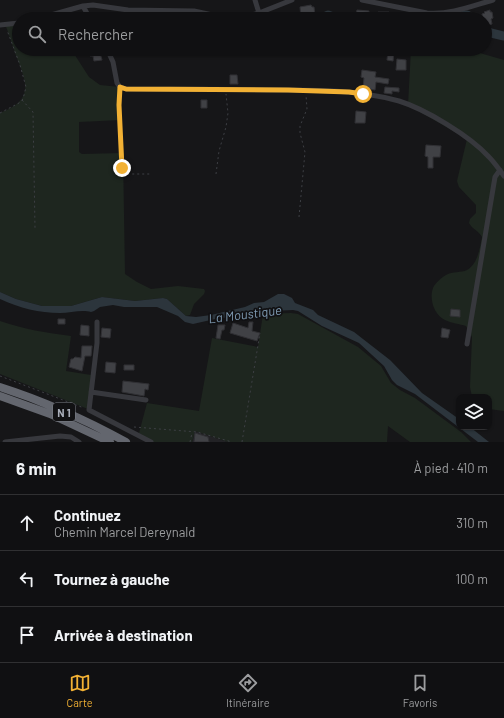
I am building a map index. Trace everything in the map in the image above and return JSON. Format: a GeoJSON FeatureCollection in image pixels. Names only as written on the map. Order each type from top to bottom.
{"type":"FeatureCollection","features":[{"type":"Feature","properties":{"kind":"highway","name":"N 1"},"geometry":{"type":"LineString","coordinates":[[0,387],[54,407],[103,429],[126,442]]}},
{"type":"Feature","properties":{"kind":"highway","name":"N 1"},"geometry":{"type":"LineString","coordinates":[[0,396],[50,414],[110,442]]}},
{"type":"Feature","properties":{"kind":"street"},"geometry":{"type":"LineString","coordinates":[[255,0],[259,12]]}},
{"type":"Feature","properties":{"kind":"street"},"geometry":{"type":"LineString","coordinates":[[262,12],[292,0]]}},
{"type":"Feature","properties":{"kind":"street"},"geometry":{"type":"LineString","coordinates":[[362,0],[427,12]]}},
{"type":"Feature","properties":{"kind":"street"},"geometry":{"type":"LineString","coordinates":[[450,12],[494,0]]}},
{"type":"Feature","properties":{"kind":"street"},"geometry":{"type":"LineString","coordinates":[[62,12],[83,6],[93,5],[128,10],[199,12]]}},
{"type":"Feature","properties":{"kind":"street"},"geometry":{"type":"LineString","coordinates":[[83,6],[86,12]]}},
{"type":"Feature","properties":{"kind":"street"},"geometry":{"type":"LineString","coordinates":[[110,56],[113,62],[117,83],[120,87],[126,89],[308,90],[363,94],[399,101],[426,113],[468,139],[488,156],[504,176]]}},
{"type":"Feature","properties":{"kind":"street"},"geometry":{"type":"LineString","coordinates":[[468,344],[494,177],[500,170]]}},
{"type":"Feature","properties":{"kind":"street"},"geometry":{"type":"LineString","coordinates":[[97,322],[97,343],[89,410],[151,442]]}},
{"type":"Feature","properties":{"kind":"street"},"geometry":{"type":"LineString","coordinates":[[91,392],[146,400]]}},
{"type":"Feature","properties":{"kind":"street"},"geometry":{"type":"LineString","coordinates":[[5,442],[60,436],[71,437],[79,442]]}},
{"type":"Feature","properties":{"kind":"path"},"geometry":{"type":"LineString","coordinates":[[3,24],[12,47]]}},
{"type":"Feature","properties":{"kind":"path"},"geometry":{"type":"LineString","coordinates":[[0,113],[22,100],[25,92],[26,83],[15,56]]}},
{"type":"Feature","properties":{"kind":"path"},"geometry":{"type":"LineString","coordinates":[[120,87],[119,105],[122,171],[128,174],[150,174]]}},
{"type":"Feature","properties":{"kind":"path"},"geometry":{"type":"LineString","coordinates":[[216,174],[219,151],[226,128],[228,113],[226,89]]}},
{"type":"Feature","properties":{"kind":"path"},"geometry":{"type":"LineString","coordinates":[[299,216],[305,152],[300,126],[307,109],[306,95],[308,90]]}},
{"type":"Feature","properties":{"kind":"path"},"geometry":{"type":"LineString","coordinates":[[22,100],[33,112],[35,228]]}},
{"type":"Feature","properties":{"kind":"path"},"geometry":{"type":"LineString","coordinates":[[242,442],[260,333]]}},
{"type":"Feature","properties":{"kind":"path"},"geometry":{"type":"LineString","coordinates":[[0,376],[89,410]]}},
{"type":"Feature","properties":{"kind":"path"},"geometry":{"type":"LineString","coordinates":[[123,427],[197,432],[232,442]]}},
{"type":"Feature","properties":{"kind":"path"},"geometry":{"type":"LineString","coordinates":[[190,442],[192,432]]}},
{"type":"Feature","properties":{"kind":"shaded area"},"geometry":{"type":"Polygon","coordinates":[[[5,24],[12,24],[12,44],[5,24]]]}},
{"type":"Feature","properties":{"kind":"shaded area"},"geometry":{"type":"Polygon","coordinates":[[[16,56],[76,56],[89,77],[100,85],[120,87],[121,120],[79,122],[79,152],[82,154],[123,153],[125,274],[151,289],[178,286],[204,289],[204,294],[194,304],[190,315],[186,316],[167,299],[163,298],[135,301],[102,297],[71,306],[42,306],[16,299],[0,292],[0,113],[11,108],[19,102],[23,96],[25,81],[16,56]]]}},
{"type":"Feature","properties":{"kind":"shaded area"},"geometry":{"type":"Polygon","coordinates":[[[411,56],[490,56],[504,60],[504,411],[492,409],[492,394],[471,394],[470,387],[472,337],[466,326],[441,318],[435,311],[432,302],[433,288],[439,280],[454,272],[467,270],[474,264],[478,255],[482,237],[469,223],[470,219],[476,213],[476,205],[459,187],[457,181],[467,139],[408,105],[411,56]]]}},
{"type":"Feature","properties":{"kind":"shaded area"},"geometry":{"type":"Polygon","coordinates":[[[263,314],[298,314],[358,347],[381,366],[391,383],[415,398],[456,428],[456,430],[461,432],[471,442],[410,442],[388,426],[387,442],[228,442],[195,431],[192,442],[153,442],[139,433],[147,403],[199,411],[212,338],[258,347],[263,314]]]}},
{"type":"Feature","properties":{"kind":"shaded area"},"geometry":{"type":"Polygon","coordinates":[[[0,321],[53,334],[71,336],[66,371],[91,375],[88,409],[0,374],[0,321]]]}},
{"type":"Feature","properties":{"kind":"shaded area"},"geometry":{"type":"Polygon","coordinates":[[[195,431],[228,442],[192,442],[195,431]]]}},
{"type":"Feature","properties":{"kind":"water","name":"La Moustique"},"geometry":{"type":"Polygon","coordinates":[[[0,292],[16,299],[42,306],[71,306],[102,297],[135,301],[163,298],[167,299],[186,316],[196,317],[245,307],[254,303],[264,302],[278,294],[284,294],[292,298],[295,303],[313,310],[318,315],[354,332],[390,360],[422,393],[456,417],[456,425],[415,394],[397,385],[392,380],[384,366],[359,343],[322,326],[298,311],[271,311],[215,319],[193,324],[185,322],[178,316],[157,307],[124,307],[113,305],[100,307],[91,312],[80,311],[52,313],[22,307],[0,299],[0,292]]]}},
{"type":"Feature","properties":{"kind":"water"},"geometry":{"type":"Polygon","coordinates":[[[462,430],[474,430],[489,442],[478,442],[462,430]]]}},
{"type":"Feature","properties":{"kind":"building"},"geometry":{"type":"Polygon","coordinates":[[[311,5],[314,7],[315,12],[300,12],[300,7],[311,5]]]}},
{"type":"Feature","properties":{"kind":"building"},"geometry":{"type":"Polygon","coordinates":[[[357,10],[369,11],[369,12],[357,12],[357,10]]]}},
{"type":"Feature","properties":{"kind":"building"},"geometry":{"type":"Polygon","coordinates":[[[93,56],[101,56],[102,60],[94,61],[93,56]]]}},
{"type":"Feature","properties":{"kind":"building"},"geometry":{"type":"Polygon","coordinates":[[[387,56],[394,56],[393,61],[387,60],[387,56]]]}},
{"type":"Feature","properties":{"kind":"building"},"geometry":{"type":"Polygon","coordinates":[[[397,59],[406,60],[406,70],[396,70],[397,59]]]}},
{"type":"Feature","properties":{"kind":"building"},"geometry":{"type":"Polygon","coordinates":[[[362,70],[376,72],[375,77],[389,79],[388,84],[376,82],[375,90],[363,88],[364,78],[361,77],[362,70]]]}},
{"type":"Feature","properties":{"kind":"building"},"geometry":{"type":"Polygon","coordinates":[[[230,75],[237,75],[238,84],[230,84],[230,75]]]}},
{"type":"Feature","properties":{"kind":"building"},"geometry":{"type":"Polygon","coordinates":[[[385,87],[399,88],[399,92],[392,91],[392,94],[384,93],[385,87]]]}},
{"type":"Feature","properties":{"kind":"building"},"geometry":{"type":"Polygon","coordinates":[[[201,100],[207,100],[207,108],[201,108],[201,100]]]}},
{"type":"Feature","properties":{"kind":"building"},"geometry":{"type":"Polygon","coordinates":[[[356,111],[366,112],[365,123],[355,123],[356,111]]]}},
{"type":"Feature","properties":{"kind":"building"},"geometry":{"type":"Polygon","coordinates":[[[426,145],[441,146],[440,157],[433,157],[433,168],[428,168],[428,157],[425,156],[426,145]]]}},
{"type":"Feature","properties":{"kind":"building"},"geometry":{"type":"Polygon","coordinates":[[[451,309],[460,310],[460,317],[450,316],[451,309]]]}},
{"type":"Feature","properties":{"kind":"building"},"geometry":{"type":"Polygon","coordinates":[[[58,319],[65,319],[65,324],[58,324],[58,319]]]}},
{"type":"Feature","properties":{"kind":"building"},"geometry":{"type":"Polygon","coordinates":[[[249,322],[253,322],[252,331],[260,333],[257,341],[230,333],[233,323],[248,328],[249,322]]]}},
{"type":"Feature","properties":{"kind":"building"},"geometry":{"type":"Polygon","coordinates":[[[81,325],[89,326],[89,336],[80,335],[81,325]]]}},
{"type":"Feature","properties":{"kind":"building"},"geometry":{"type":"Polygon","coordinates":[[[218,325],[225,325],[220,339],[216,338],[218,325]]]}},
{"type":"Feature","properties":{"kind":"building"},"geometry":{"type":"Polygon","coordinates":[[[102,328],[111,329],[110,338],[101,337],[102,328]]]}},
{"type":"Feature","properties":{"kind":"building"},"geometry":{"type":"Polygon","coordinates":[[[442,328],[450,330],[448,338],[441,337],[442,328]]]}},
{"type":"Feature","properties":{"kind":"building"},"geometry":{"type":"Polygon","coordinates":[[[82,346],[92,346],[91,356],[85,356],[82,371],[69,367],[71,359],[75,357],[81,358],[82,346]]]}},
{"type":"Feature","properties":{"kind":"building"},"geometry":{"type":"Polygon","coordinates":[[[106,362],[116,363],[115,373],[105,372],[106,362]]]}},
{"type":"Feature","properties":{"kind":"building"},"geometry":{"type":"Polygon","coordinates":[[[124,365],[134,365],[134,370],[124,370],[124,365]]]}},
{"type":"Feature","properties":{"kind":"building"},"geometry":{"type":"Polygon","coordinates":[[[123,381],[149,384],[148,390],[145,389],[144,396],[122,392],[123,381]]]}},
{"type":"Feature","properties":{"kind":"building"},"geometry":{"type":"Polygon","coordinates":[[[195,433],[208,437],[209,442],[194,442],[195,433]]]}},
{"type":"Feature","properties":{"kind":"waterway"},"geometry":{"type":"LineString","coordinates":[[492,33],[504,36]]}},
{"type":"Feature","properties":{"kind":"route"},"geometry":{"type":"LineString","coordinates":[[122,168],[119,105],[120,87],[126,89],[288,90],[349,92],[363,94]]}}]}
